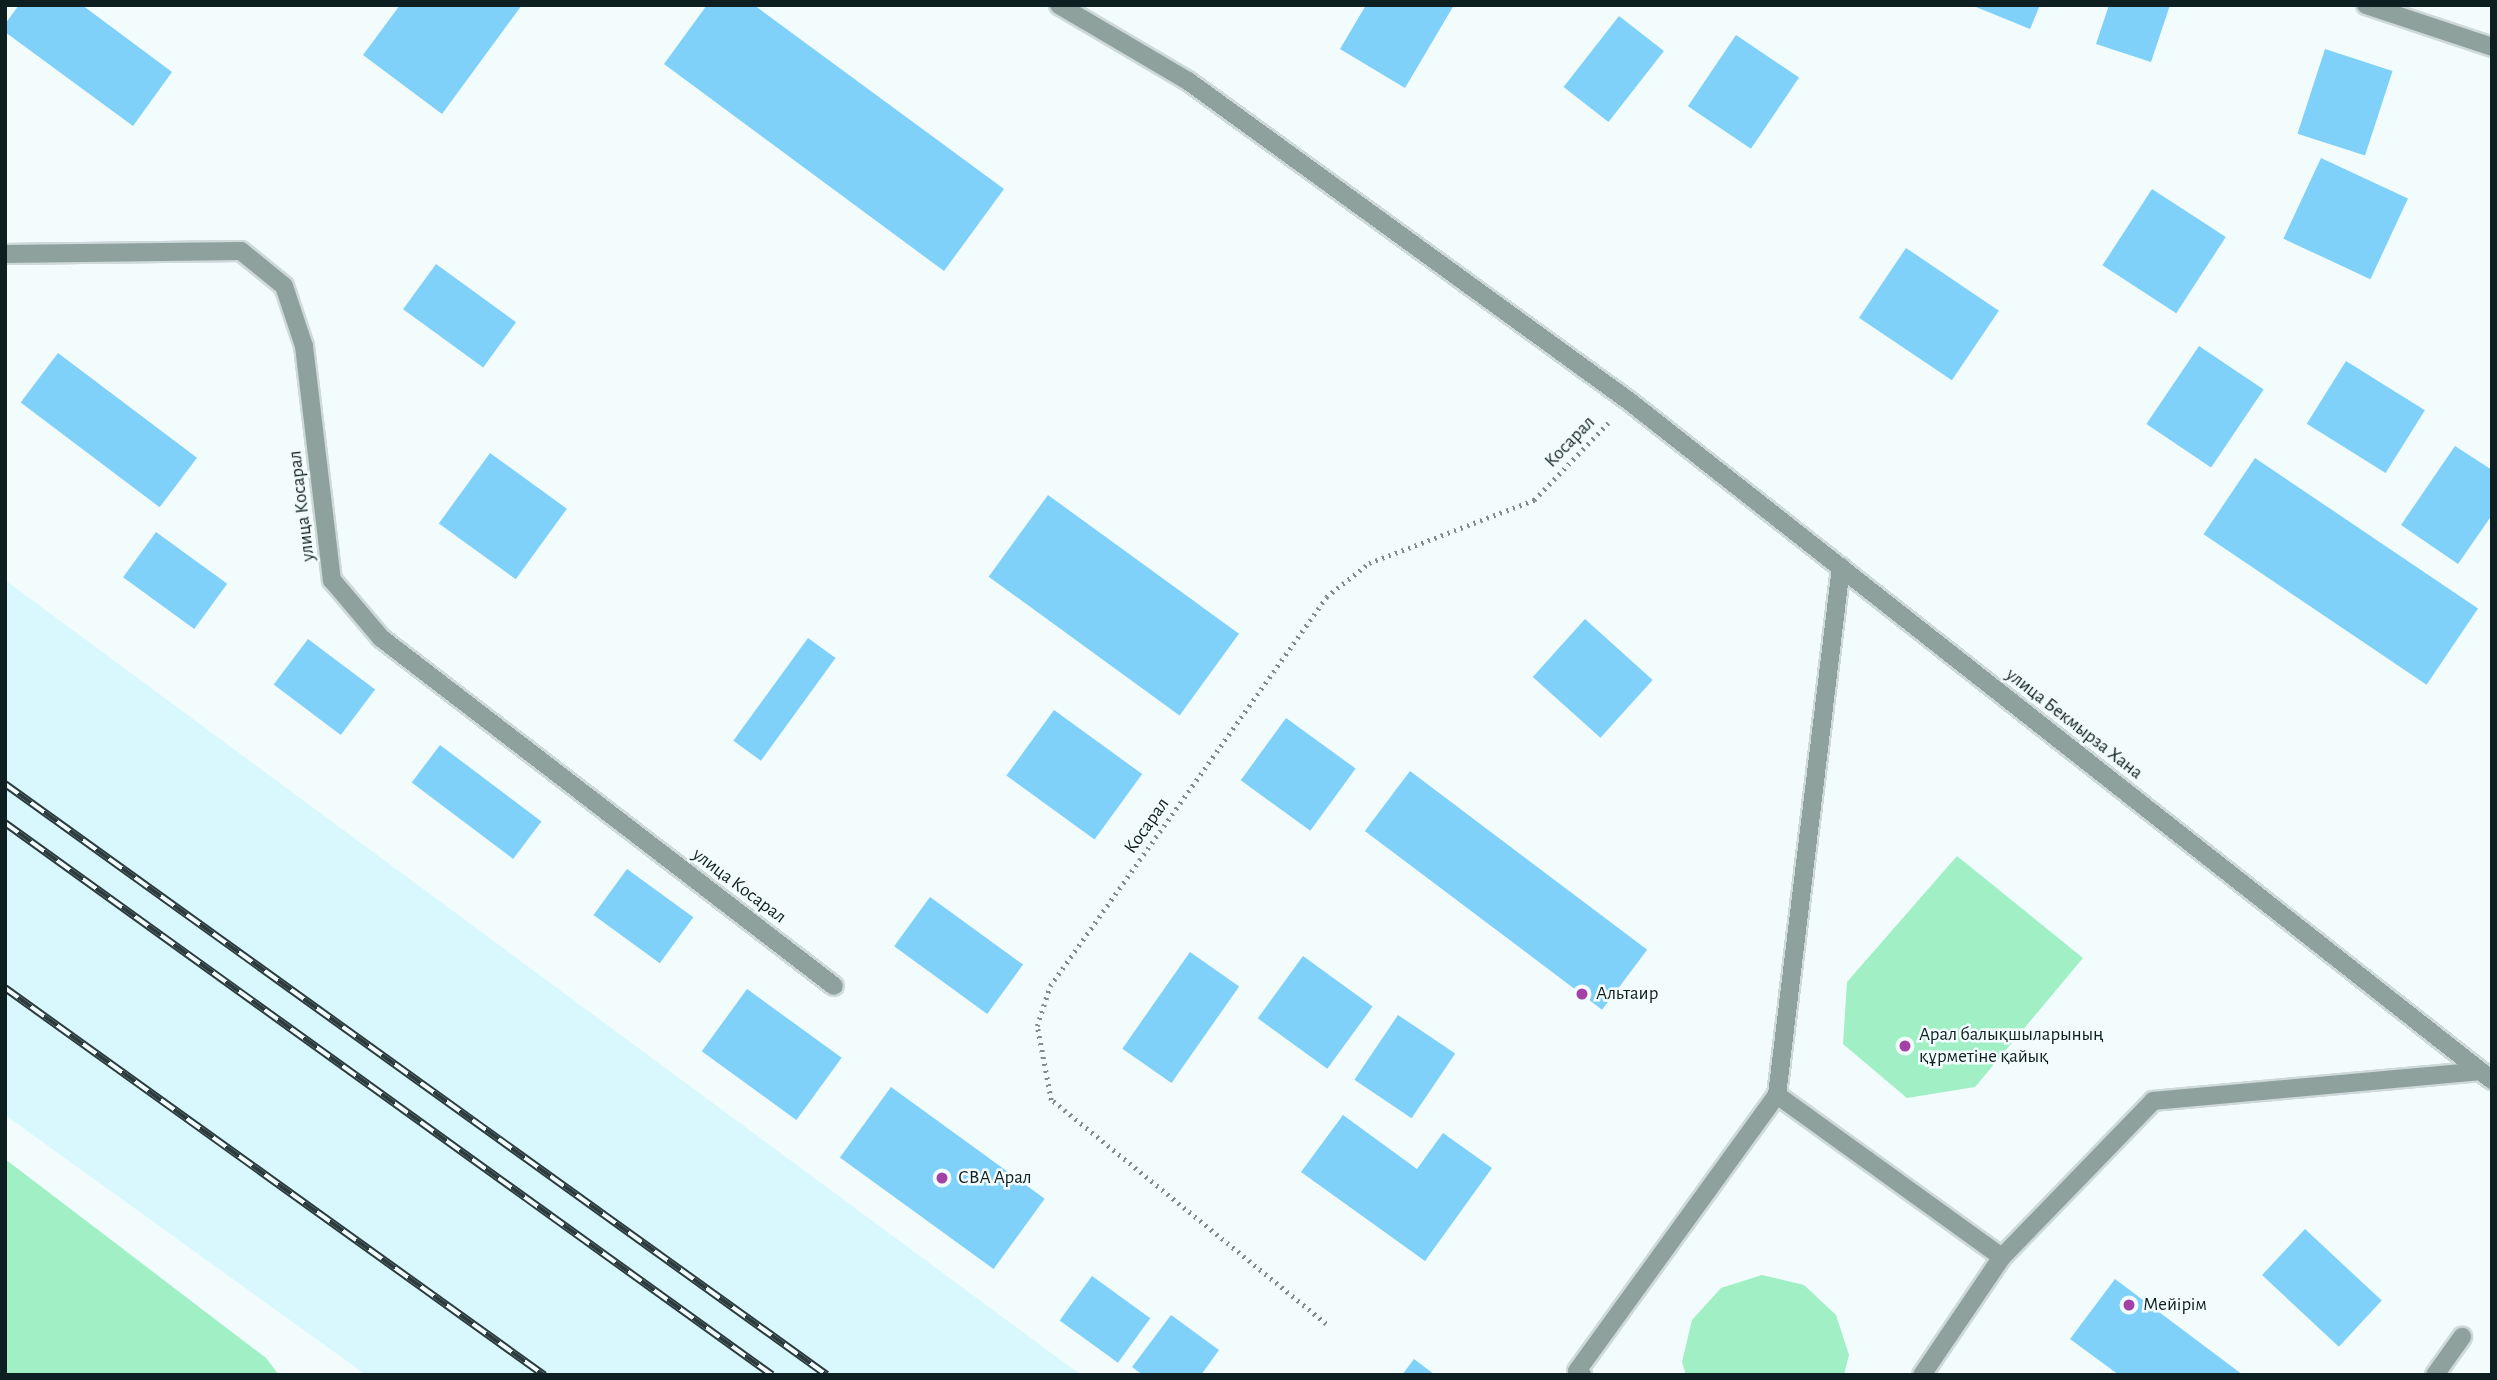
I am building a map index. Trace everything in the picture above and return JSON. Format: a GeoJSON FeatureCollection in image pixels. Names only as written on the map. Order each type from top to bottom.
{"type":"FeatureCollection","features":[{"type":"Feature","properties":{"kind":"street","name":"улица Бекмырза Хана"},"geometry":{"type":"LineString","coordinates":[[1059,5],[1188,81],[1629,401],[2486,1075]]}},
{"type":"Feature","properties":{"kind":"street"},"geometry":{"type":"LineString","coordinates":[[2366,5],[2492,47]]}},
{"type":"Feature","properties":{"kind":"street","name":"улица Косарал"},"geometry":{"type":"LineString","coordinates":[[5,254],[241,251],[284,286],[304,345],[332,580],[381,638],[834,986]]}},
{"type":"Feature","properties":{"kind":"street"},"geometry":{"type":"LineString","coordinates":[[1582,1375],[1577,1371],[1777,1095],[1841,567]]}},
{"type":"Feature","properties":{"kind":"street"},"geometry":{"type":"LineString","coordinates":[[1922,1375],[2002,1257],[2153,1101],[2486,1075]]}},
{"type":"Feature","properties":{"kind":"street"},"geometry":{"type":"LineString","coordinates":[[1777,1095],[2002,1257]]}},
{"type":"Feature","properties":{"kind":"street"},"geometry":{"type":"LineString","coordinates":[[2435,1375],[2462,1337]]}},
{"type":"Feature","properties":{"kind":"path","name":"Косарал"},"geometry":{"type":"LineString","coordinates":[[1326,1324],[1051,1100],[1037,1026],[1050,986],[1326,597],[1369,563],[1534,500],[1629,401]]}},
{"type":"Feature","properties":{"kind":"shaded area"},"geometry":{"type":"Polygon","coordinates":[[[5,580],[1081,1375],[366,1375],[5,1115],[5,580]]]}},
{"type":"Feature","properties":{"kind":"green space"},"geometry":{"type":"Polygon","coordinates":[[[1957,856],[2083,958],[1975,1087],[1907,1098],[1843,1044],[1847,982],[1957,856]]]}},
{"type":"Feature","properties":{"kind":"green space"},"geometry":{"type":"Polygon","coordinates":[[[5,1159],[266,1358],[279,1375],[5,1375],[5,1159]]]}},
{"type":"Feature","properties":{"kind":"green space"},"geometry":{"type":"Polygon","coordinates":[[[1762,1275],[1804,1285],[1836,1315],[1849,1355],[1844,1375],[1686,1375],[1682,1362],[1692,1320],[1721,1288],[1762,1275]]]}},
{"type":"Feature","properties":{"kind":"building"},"geometry":{"type":"Polygon","coordinates":[[[19,5],[82,5],[172,72],[133,126],[5,32],[5,24],[19,5]]]}},
{"type":"Feature","properties":{"kind":"building"},"geometry":{"type":"Polygon","coordinates":[[[400,5],[522,5],[442,114],[363,55],[400,5]]]}},
{"type":"Feature","properties":{"kind":"building"},"geometry":{"type":"Polygon","coordinates":[[[707,5],[754,5],[1004,189],[944,271],[664,64],[707,5]]]}},
{"type":"Feature","properties":{"kind":"building"},"geometry":{"type":"Polygon","coordinates":[[[1366,5],[1454,5],[1405,88],[1340,49],[1366,5]]]}},
{"type":"Feature","properties":{"kind":"building"},"geometry":{"type":"Polygon","coordinates":[[[1971,5],[2040,5],[2030,29],[1971,5]]]}},
{"type":"Feature","properties":{"kind":"building"},"geometry":{"type":"Polygon","coordinates":[[[2109,5],[2170,5],[2151,62],[2096,44],[2109,5]]]}},
{"type":"Feature","properties":{"kind":"building"},"geometry":{"type":"Polygon","coordinates":[[[1619,16],[1664,51],[1609,122],[1564,87],[1619,16]]]}},
{"type":"Feature","properties":{"kind":"building"},"geometry":{"type":"Polygon","coordinates":[[[1736,35],[1799,77],[1751,149],[1688,106],[1736,35]]]}},
{"type":"Feature","properties":{"kind":"building"},"geometry":{"type":"Polygon","coordinates":[[[2325,49],[2393,71],[2365,156],[2297,134],[2325,49]]]}},
{"type":"Feature","properties":{"kind":"building"},"geometry":{"type":"Polygon","coordinates":[[[2321,158],[2408,199],[2370,279],[2283,239],[2321,158]]]}},
{"type":"Feature","properties":{"kind":"building"},"geometry":{"type":"Polygon","coordinates":[[[2152,189],[2226,237],[2176,313],[2102,265],[2152,189]]]}},
{"type":"Feature","properties":{"kind":"building"},"geometry":{"type":"Polygon","coordinates":[[[1906,248],[1999,311],[1952,380],[1859,318],[1906,248]]]}},
{"type":"Feature","properties":{"kind":"building"},"geometry":{"type":"Polygon","coordinates":[[[436,264],[516,322],[483,367],[403,309],[436,264]]]}},
{"type":"Feature","properties":{"kind":"building"},"geometry":{"type":"Polygon","coordinates":[[[2199,346],[2264,390],[2211,468],[2146,424],[2199,346]]]}},
{"type":"Feature","properties":{"kind":"building"},"geometry":{"type":"Polygon","coordinates":[[[58,353],[197,458],[160,507],[21,403],[58,353]]]}},
{"type":"Feature","properties":{"kind":"building"},"geometry":{"type":"Polygon","coordinates":[[[2346,361],[2425,410],[2386,473],[2307,424],[2346,361]]]}},
{"type":"Feature","properties":{"kind":"building"},"geometry":{"type":"Polygon","coordinates":[[[2455,446],[2492,470],[2492,515],[2458,564],[2401,525],[2455,446]]]}},
{"type":"Feature","properties":{"kind":"building"},"geometry":{"type":"Polygon","coordinates":[[[490,453],[567,509],[516,579],[439,523],[490,453]]]}},
{"type":"Feature","properties":{"kind":"building"},"geometry":{"type":"Polygon","coordinates":[[[2255,458],[2478,608],[2427,685],[2204,534],[2255,458]]]}},
{"type":"Feature","properties":{"kind":"building"},"geometry":{"type":"Polygon","coordinates":[[[1048,495],[1239,634],[1180,715],[989,577],[1048,495]]]}},
{"type":"Feature","properties":{"kind":"building"},"geometry":{"type":"Polygon","coordinates":[[[156,532],[227,584],[194,629],[123,577],[156,532]]]}},
{"type":"Feature","properties":{"kind":"building"},"geometry":{"type":"Polygon","coordinates":[[[1585,619],[1653,680],[1600,738],[1533,677],[1585,619]]]}},
{"type":"Feature","properties":{"kind":"building"},"geometry":{"type":"Polygon","coordinates":[[[808,638],[836,658],[761,761],[733,741],[808,638]]]}},
{"type":"Feature","properties":{"kind":"building"},"geometry":{"type":"Polygon","coordinates":[[[308,639],[375,690],[341,735],[274,685],[308,639]]]}},
{"type":"Feature","properties":{"kind":"building"},"geometry":{"type":"Polygon","coordinates":[[[1054,710],[1142,774],[1095,840],[1006,776],[1054,710]]]}},
{"type":"Feature","properties":{"kind":"building"},"geometry":{"type":"Polygon","coordinates":[[[1286,718],[1356,769],[1310,831],[1241,780],[1286,718]]]}},
{"type":"Feature","properties":{"kind":"building"},"geometry":{"type":"Polygon","coordinates":[[[440,745],[541,821],[513,859],[412,783],[440,745]]]}},
{"type":"Feature","properties":{"kind":"building"},"geometry":{"type":"Polygon","coordinates":[[[1410,771],[1647,950],[1602,1010],[1365,831],[1410,771]]]}},
{"type":"Feature","properties":{"kind":"building"},"geometry":{"type":"Polygon","coordinates":[[[627,869],[693,917],[660,963],[593,915],[627,869]]]}},
{"type":"Feature","properties":{"kind":"building"},"geometry":{"type":"Polygon","coordinates":[[[930,897],[1023,965],[987,1014],[894,946],[930,897]]]}},
{"type":"Feature","properties":{"kind":"building"},"geometry":{"type":"Polygon","coordinates":[[[1190,952],[1239,986],[1171,1083],[1122,1049],[1190,952]]]}},
{"type":"Feature","properties":{"kind":"building"},"geometry":{"type":"Polygon","coordinates":[[[1303,956],[1373,1007],[1327,1069],[1258,1018],[1303,956]]]}},
{"type":"Feature","properties":{"kind":"building"},"geometry":{"type":"Polygon","coordinates":[[[747,989],[842,1058],[796,1120],[702,1051],[747,989]]]}},
{"type":"Feature","properties":{"kind":"building"},"geometry":{"type":"Polygon","coordinates":[[[1398,1015],[1455,1054],[1412,1118],[1354,1080],[1398,1015]]]}},
{"type":"Feature","properties":{"kind":"building","name":"СВА Арал"},"geometry":{"type":"Polygon","coordinates":[[[891,1087],[1045,1199],[994,1269],[840,1157],[891,1087]]]}},
{"type":"Feature","properties":{"kind":"building"},"geometry":{"type":"Polygon","coordinates":[[[1343,1115],[1417,1169],[1443,1133],[1492,1168],[1425,1261],[1301,1172],[1343,1115]]]}},
{"type":"Feature","properties":{"kind":"building"},"geometry":{"type":"Polygon","coordinates":[[[2305,1229],[2382,1301],[2339,1347],[2262,1275],[2305,1229]]]}},
{"type":"Feature","properties":{"kind":"building"},"geometry":{"type":"Polygon","coordinates":[[[1092,1276],[1150,1318],[1118,1363],[1060,1320],[1092,1276]]]}},
{"type":"Feature","properties":{"kind":"building"},"geometry":{"type":"Polygon","coordinates":[[[2115,1279],[2243,1375],[2119,1375],[2070,1339],[2115,1279]]]}},
{"type":"Feature","properties":{"kind":"building"},"geometry":{"type":"Polygon","coordinates":[[[1171,1315],[1219,1350],[1201,1375],[1143,1375],[1132,1367],[1171,1315]]]}},
{"type":"Feature","properties":{"kind":"building"},"geometry":{"type":"Polygon","coordinates":[[[1414,1359],[1435,1375],[1402,1375],[1414,1359]]]}},
{"type":"Feature","properties":{"kind":"railway"},"geometry":{"type":"LineString","coordinates":[[5,784],[827,1375]]}},
{"type":"Feature","properties":{"kind":"railway"},"geometry":{"type":"LineString","coordinates":[[5,823],[772,1375]]}},
{"type":"Feature","properties":{"kind":"railway"},"geometry":{"type":"LineString","coordinates":[[5,988],[544,1375]]}},
{"type":"Feature","properties":{"kind":"place","name":"Альтаир"},"geometry":{"type":"Point","coordinates":[1582,994]}},
{"type":"Feature","properties":{"kind":"place","name":"Арал балықшыларының құрметіне қайық"},"geometry":{"type":"Point","coordinates":[1905,1046]}},
{"type":"Feature","properties":{"kind":"place","name":"СВА Арал"},"geometry":{"type":"Point","coordinates":[942,1178]}},
{"type":"Feature","properties":{"kind":"place","name":"Мейірім"},"geometry":{"type":"Point","coordinates":[2129,1305]}}]}
